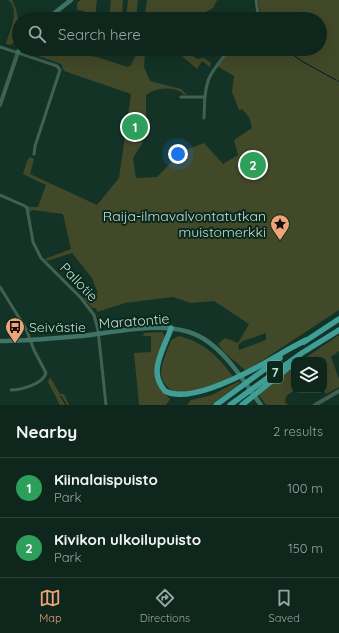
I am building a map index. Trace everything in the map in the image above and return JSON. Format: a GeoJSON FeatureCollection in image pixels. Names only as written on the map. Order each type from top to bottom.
{"type":"FeatureCollection","features":[{"type":"Feature","properties":{"kind":"highway","name":"7"},"geometry":{"type":"LineString","coordinates":[[216,405],[306,340],[339,319]]}},
{"type":"Feature","properties":{"kind":"highway"},"geometry":{"type":"LineString","coordinates":[[171,328],[158,363],[158,378],[160,385],[166,392],[172,396],[183,399],[199,398],[222,388],[306,340]]}},
{"type":"Feature","properties":{"kind":"highway","name":"7"},"geometry":{"type":"LineString","coordinates":[[230,405],[289,362],[339,330]]}},
{"type":"Feature","properties":{"kind":"highway"},"geometry":{"type":"LineString","coordinates":[[303,357],[322,341]]}},
{"type":"Feature","properties":{"kind":"highway"},"geometry":{"type":"LineString","coordinates":[[242,405],[291,365]]}},
{"type":"Feature","properties":{"kind":"main road"},"geometry":{"type":"LineString","coordinates":[[56,12],[71,0]]}},
{"type":"Feature","properties":{"kind":"main road","name":"Maratontie"},"geometry":{"type":"LineString","coordinates":[[0,341],[30,340],[152,328],[171,328],[196,334],[210,343],[224,356],[259,403]]}},
{"type":"Feature","properties":{"kind":"street"},"geometry":{"type":"LineString","coordinates":[[256,0],[258,12]]}},
{"type":"Feature","properties":{"kind":"street"},"geometry":{"type":"LineString","coordinates":[[0,47],[12,50]]}},
{"type":"Feature","properties":{"kind":"street"},"geometry":{"type":"LineString","coordinates":[[0,104],[17,56]]}},
{"type":"Feature","properties":{"kind":"street"},"geometry":{"type":"LineString","coordinates":[[32,56],[58,66],[60,70],[35,146],[34,154]]}},
{"type":"Feature","properties":{"kind":"street"},"geometry":{"type":"LineString","coordinates":[[204,118],[204,97],[207,81],[211,73],[224,56]]}},
{"type":"Feature","properties":{"kind":"street"},"geometry":{"type":"LineString","coordinates":[[181,97],[204,97]]}},
{"type":"Feature","properties":{"kind":"street","name":"Pallotie"},"geometry":{"type":"LineString","coordinates":[[0,195],[27,208],[31,236],[40,258],[81,298],[90,309],[96,321],[106,405]]}},
{"type":"Feature","properties":{"kind":"street"},"geometry":{"type":"LineString","coordinates":[[0,287],[26,329],[45,370],[45,377],[41,380],[21,390],[11,390]]}},
{"type":"Feature","properties":{"kind":"street"},"geometry":{"type":"LineString","coordinates":[[315,405],[339,391]]}},
{"type":"Feature","properties":{"kind":"green space"},"geometry":{"type":"Polygon","coordinates":[[[8,0],[12,0],[17,12],[14,12],[12,4],[8,0]]]}},
{"type":"Feature","properties":{"kind":"green space"},"geometry":{"type":"Polygon","coordinates":[[[81,0],[97,0],[96,12],[84,12],[77,10],[77,3],[81,0]]]}},
{"type":"Feature","properties":{"kind":"green space"},"geometry":{"type":"Polygon","coordinates":[[[111,0],[123,0],[122,12],[110,12],[111,0]]]}},
{"type":"Feature","properties":{"kind":"green space"},"geometry":{"type":"Polygon","coordinates":[[[128,0],[138,0],[137,12],[127,12],[128,0]]]}},
{"type":"Feature","properties":{"kind":"green space"},"geometry":{"type":"Polygon","coordinates":[[[147,0],[217,0],[213,8],[206,12],[145,12],[147,0]]]}},
{"type":"Feature","properties":{"kind":"green space"},"geometry":{"type":"Polygon","coordinates":[[[258,0],[339,0],[339,310],[246,371],[224,352],[218,344],[225,338],[238,343],[249,324],[214,301],[191,303],[173,297],[125,303],[97,312],[96,308],[92,308],[84,298],[98,293],[92,278],[72,253],[47,261],[45,259],[71,249],[63,214],[32,210],[30,212],[26,205],[30,207],[38,207],[46,185],[23,174],[27,161],[30,157],[34,159],[30,174],[97,205],[119,178],[131,94],[64,71],[61,64],[38,56],[89,56],[97,57],[128,67],[131,65],[136,56],[145,56],[144,67],[150,81],[181,89],[187,95],[184,95],[175,89],[166,88],[153,91],[146,95],[146,117],[142,144],[133,158],[136,178],[157,177],[182,151],[204,143],[223,164],[238,155],[234,140],[252,128],[249,117],[242,109],[239,110],[232,92],[234,76],[217,66],[225,56],[327,56],[327,12],[260,12],[258,0]],[[266,333],[243,341],[238,345],[239,350],[266,340],[266,333]]]}},
{"type":"Feature","properties":{"kind":"green space"},"geometry":{"type":"Polygon","coordinates":[[[12,24],[12,44],[6,44],[12,24]]]}},
{"type":"Feature","properties":{"kind":"green space"},"geometry":{"type":"Polygon","coordinates":[[[182,56],[193,56],[197,59],[204,58],[211,63],[210,67],[202,61],[197,69],[182,56]]]}},
{"type":"Feature","properties":{"kind":"green space"},"geometry":{"type":"Polygon","coordinates":[[[163,332],[165,338],[159,356],[160,387],[170,399],[166,405],[139,405],[134,353],[151,352],[151,336],[143,336],[144,333],[163,332]]]}},
{"type":"Feature","properties":{"kind":"green space"},"geometry":{"type":"Polygon","coordinates":[[[339,335],[339,351],[331,357],[339,379],[339,387],[326,394],[327,357],[306,357],[339,335]]]}},
{"type":"Feature","properties":{"kind":"green space"},"geometry":{"type":"Polygon","coordinates":[[[179,336],[196,342],[210,351],[234,378],[210,390],[194,395],[178,393],[170,389],[163,381],[161,370],[171,340],[179,336]]]}},
{"type":"Feature","properties":{"kind":"green space"},"geometry":{"type":"Polygon","coordinates":[[[291,368],[291,393],[286,396],[285,402],[288,405],[266,405],[258,394],[291,368]]]}},
{"type":"Feature","properties":{"kind":"green space"},"geometry":{"type":"Polygon","coordinates":[[[50,377],[60,394],[64,394],[69,405],[60,405],[48,382],[50,377]]]}},
{"type":"Feature","properties":{"kind":"green space"},"geometry":{"type":"Polygon","coordinates":[[[239,381],[240,383],[211,405],[187,405],[191,400],[212,395],[239,381]]]}},
{"type":"Feature","properties":{"kind":"waterway"},"geometry":{"type":"LineString","coordinates":[[294,56],[336,80]]}},
{"type":"Feature","properties":{"kind":"waterway"},"geometry":{"type":"LineString","coordinates":[[61,396],[66,405]]}},
{"type":"Feature","properties":{"kind":"place","name":"Kiinalaispuisto"},"geometry":{"type":"Point","coordinates":[135,127]}},
{"type":"Feature","properties":{"kind":"place","name":"Kivikon ulkoilupuisto"},"geometry":{"type":"Point","coordinates":[253,165]}},
{"type":"Feature","properties":{"kind":"place","name":"Raija-ilmavalvontatutkan muistomerkki"},"geometry":{"type":"Point","coordinates":[280,241]}},
{"type":"Feature","properties":{"kind":"place","name":"Seivästie"},"geometry":{"type":"Point","coordinates":[15,344]}}]}
